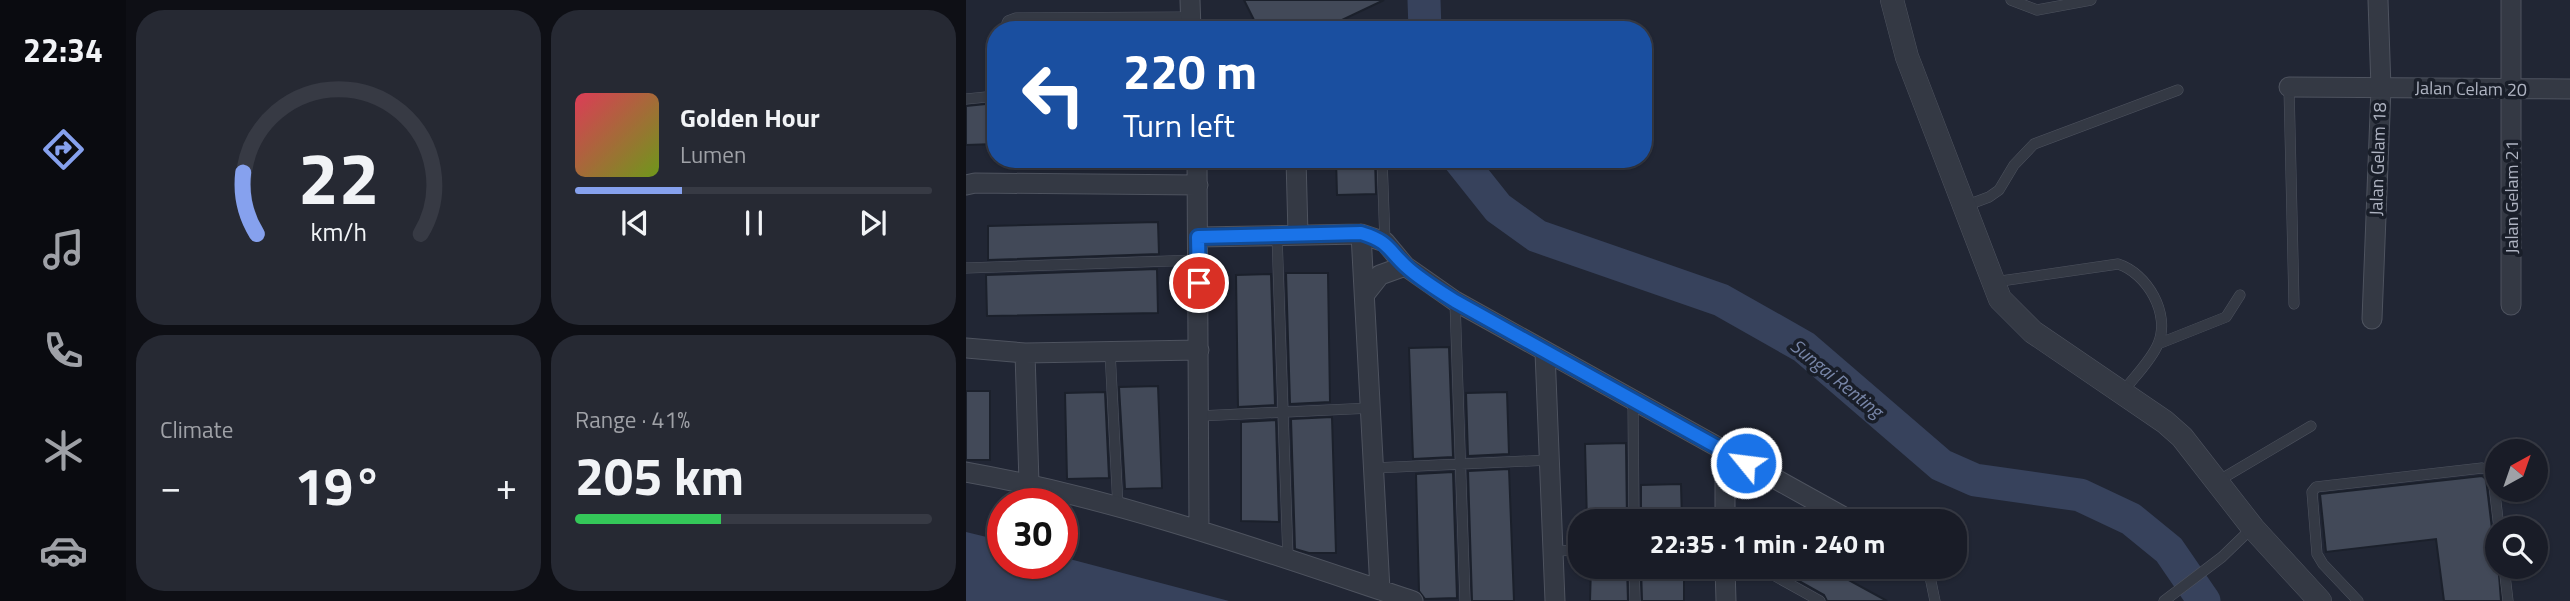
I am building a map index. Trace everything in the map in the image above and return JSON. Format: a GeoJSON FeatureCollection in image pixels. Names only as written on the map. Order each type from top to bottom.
{"type":"FeatureCollection","features":[{"type":"Feature","properties":{"kind":"street"},"geometry":{"type":"LineString","coordinates":[[1892,0],[1907,57],[2000,299],[2033,332],[2165,422],[2182,437],[2253,528],[2320,601]]}},
{"type":"Feature","properties":{"kind":"street","name":"Jalan Gelam 18"},"geometry":{"type":"LineString","coordinates":[[2372,319],[2381,88],[2378,0]]}},
{"type":"Feature","properties":{"kind":"street","name":"Jalan Gelam 21"},"geometry":{"type":"LineString","coordinates":[[2511,0],[2511,305]]}},
{"type":"Feature","properties":{"kind":"street","name":"Jalan Celam 20"},"geometry":{"type":"LineString","coordinates":[[2289,87],[2570,89]]}},
{"type":"Feature","properties":{"kind":"street"},"geometry":{"type":"LineString","coordinates":[[1197,168],[1199,529]]}},
{"type":"Feature","properties":{"kind":"street"},"geometry":{"type":"LineString","coordinates":[[1296,168],[1298,234]]}},
{"type":"Feature","properties":{"kind":"street"},"geometry":{"type":"LineString","coordinates":[[966,185],[1198,184]]}},
{"type":"Feature","properties":{"kind":"street"},"geometry":{"type":"LineString","coordinates":[[1198,237],[1361,233],[1385,242],[1405,266],[1455,301],[1830,509]]}},
{"type":"Feature","properties":{"kind":"street"},"geometry":{"type":"LineString","coordinates":[[1361,233],[1380,590]]}},
{"type":"Feature","properties":{"kind":"street"},"geometry":{"type":"LineString","coordinates":[[1365,294],[1380,275],[1405,266]]}},
{"type":"Feature","properties":{"kind":"street"},"geometry":{"type":"LineString","coordinates":[[966,348],[1025,353],[1199,350]]}},
{"type":"Feature","properties":{"kind":"street"},"geometry":{"type":"LineString","coordinates":[[1545,352],[1555,601]]}},
{"type":"Feature","properties":{"kind":"street"},"geometry":{"type":"LineString","coordinates":[[1025,353],[1029,483]]}},
{"type":"Feature","properties":{"kind":"street"},"geometry":{"type":"LineString","coordinates":[[1725,451],[1725,509]]}},
{"type":"Feature","properties":{"kind":"street"},"geometry":{"type":"LineString","coordinates":[[966,471],[1029,483],[1199,529],[1413,601]]}},
{"type":"Feature","properties":{"kind":"street"},"geometry":{"type":"LineString","coordinates":[[1725,579],[1726,601]]}},
{"type":"Feature","properties":{"kind":"lane"},"geometry":{"type":"LineString","coordinates":[[2011,0],[2037,10],[2091,0]]}},
{"type":"Feature","properties":{"kind":"lane"},"geometry":{"type":"LineString","coordinates":[[1007,21],[1016,18],[1191,16]]}},
{"type":"Feature","properties":{"kind":"lane"},"geometry":{"type":"LineString","coordinates":[[2289,87],[2294,304]]}},
{"type":"Feature","properties":{"kind":"lane"},"geometry":{"type":"LineString","coordinates":[[1964,206],[1989,197],[1999,190],[2014,165],[2034,144],[2178,90]]}},
{"type":"Feature","properties":{"kind":"lane"},"geometry":{"type":"LineString","coordinates":[[966,99],[987,97]]}},
{"type":"Feature","properties":{"kind":"lane"},"geometry":{"type":"LineString","coordinates":[[1381,168],[1385,242]]}},
{"type":"Feature","properties":{"kind":"lane"},"geometry":{"type":"LineString","coordinates":[[1278,235],[1288,559]]}},
{"type":"Feature","properties":{"kind":"lane"},"geometry":{"type":"LineString","coordinates":[[966,268],[1198,260]]}},
{"type":"Feature","properties":{"kind":"lane"},"geometry":{"type":"LineString","coordinates":[[1994,282],[2118,264],[2130,267],[2142,276],[2158,310],[2161,326],[2158,344],[2122,393]]}},
{"type":"Feature","properties":{"kind":"lane"},"geometry":{"type":"LineString","coordinates":[[2158,344],[2226,317],[2240,295]]}},
{"type":"Feature","properties":{"kind":"lane"},"geometry":{"type":"LineString","coordinates":[[1455,301],[1465,601]]}},
{"type":"Feature","properties":{"kind":"lane"},"geometry":{"type":"LineString","coordinates":[[1110,351],[1118,507]]}},
{"type":"Feature","properties":{"kind":"lane"},"geometry":{"type":"LineString","coordinates":[[1633,401],[1634,509]]}},
{"type":"Feature","properties":{"kind":"lane"},"geometry":{"type":"LineString","coordinates":[[1199,416],[1371,408]]}},
{"type":"Feature","properties":{"kind":"lane"},"geometry":{"type":"LineString","coordinates":[[2218,482],[2312,426]]}},
{"type":"Feature","properties":{"kind":"lane"},"geometry":{"type":"LineString","coordinates":[[1374,468],[1549,460]]}},
{"type":"Feature","properties":{"kind":"lane"},"geometry":{"type":"LineString","coordinates":[[2358,601],[2317,554],[2312,492],[2316,487],[2482,468],[2490,470],[2493,477],[2498,516]]}},
{"type":"Feature","properties":{"kind":"lane"},"geometry":{"type":"LineString","coordinates":[[2165,600],[2222,557],[2253,528]]}},
{"type":"Feature","properties":{"kind":"lane"},"geometry":{"type":"LineString","coordinates":[[1553,551],[1568,550]]}},
{"type":"Feature","properties":{"kind":"lane"},"geometry":{"type":"LineString","coordinates":[[1634,579],[1635,601]]}},
{"type":"Feature","properties":{"kind":"lane"},"geometry":{"type":"LineString","coordinates":[[1781,579],[1821,601]]}},
{"type":"Feature","properties":{"kind":"lane"},"geometry":{"type":"LineString","coordinates":[[1930,579],[1935,601]]}},
{"type":"Feature","properties":{"kind":"lane"},"geometry":{"type":"LineString","coordinates":[[2505,579],[2508,601]]}},
{"type":"Feature","properties":{"kind":"water"},"geometry":{"type":"Polygon","coordinates":[[[966,532],[987,537],[987,579],[1078,579],[1078,561],[1229,601],[966,601],[966,532]]]}},
{"type":"Feature","properties":{"kind":"building"},"geometry":{"type":"Polygon","coordinates":[[[1244,0],[1384,0],[1340,21],[1254,21],[1244,0]]]}},
{"type":"Feature","properties":{"kind":"building"},"geometry":{"type":"Polygon","coordinates":[[[987,104],[987,144],[966,145],[966,106],[987,104]]]}},
{"type":"Feature","properties":{"kind":"building"},"geometry":{"type":"Polygon","coordinates":[[[1336,168],[1375,168],[1376,194],[1337,195],[1336,168]]]}},
{"type":"Feature","properties":{"kind":"building"},"geometry":{"type":"Polygon","coordinates":[[[1158,222],[1159,254],[988,260],[988,226],[1158,222]]]}},
{"type":"Feature","properties":{"kind":"building"},"geometry":{"type":"Polygon","coordinates":[[[1157,269],[1158,313],[987,316],[986,275],[1157,269]]]}},
{"type":"Feature","properties":{"kind":"building"},"geometry":{"type":"Polygon","coordinates":[[[1286,273],[1328,273],[1330,402],[1290,404],[1286,273]]]}},
{"type":"Feature","properties":{"kind":"building"},"geometry":{"type":"Polygon","coordinates":[[[1271,274],[1275,405],[1238,407],[1236,275],[1271,274]]]}},
{"type":"Feature","properties":{"kind":"building"},"geometry":{"type":"Polygon","coordinates":[[[1449,347],[1453,457],[1413,459],[1409,348],[1449,347]]]}},
{"type":"Feature","properties":{"kind":"building"},"geometry":{"type":"Polygon","coordinates":[[[1158,386],[1162,488],[1125,489],[1119,387],[1158,386]]]}},
{"type":"Feature","properties":{"kind":"building"},"geometry":{"type":"Polygon","coordinates":[[[966,391],[990,391],[990,460],[966,460],[966,391]]]}},
{"type":"Feature","properties":{"kind":"building"},"geometry":{"type":"Polygon","coordinates":[[[1105,392],[1109,478],[1067,479],[1065,393],[1105,392]]]}},
{"type":"Feature","properties":{"kind":"building"},"geometry":{"type":"Polygon","coordinates":[[[1507,392],[1509,454],[1468,456],[1466,393],[1507,392]]]}},
{"type":"Feature","properties":{"kind":"building"},"geometry":{"type":"Polygon","coordinates":[[[1332,417],[1336,553],[1309,553],[1295,549],[1291,419],[1332,417]]]}},
{"type":"Feature","properties":{"kind":"building"},"geometry":{"type":"Polygon","coordinates":[[[1276,420],[1279,522],[1241,521],[1241,422],[1276,420]]]}},
{"type":"Feature","properties":{"kind":"building"},"geometry":{"type":"Polygon","coordinates":[[[1626,443],[1627,509],[1587,509],[1585,444],[1626,443]]]}},
{"type":"Feature","properties":{"kind":"building"},"geometry":{"type":"Polygon","coordinates":[[[1509,469],[1514,601],[1472,601],[1468,471],[1509,469]]]}},
{"type":"Feature","properties":{"kind":"building"},"geometry":{"type":"Polygon","coordinates":[[[1453,472],[1457,598],[1425,599],[1419,591],[1416,474],[1453,472]]]}},
{"type":"Feature","properties":{"kind":"building"},"geometry":{"type":"Polygon","coordinates":[[[2482,476],[2485,478],[2485,502],[2489,502],[2490,516],[2485,516],[2485,579],[2499,579],[2501,601],[2444,601],[2436,539],[2326,552],[2320,494],[2482,476]]]}},
{"type":"Feature","properties":{"kind":"building"},"geometry":{"type":"Polygon","coordinates":[[[1681,484],[1682,509],[1641,509],[1641,485],[1681,484]]]}},
{"type":"Feature","properties":{"kind":"building"},"geometry":{"type":"Polygon","coordinates":[[[1591,579],[1627,579],[1628,601],[1590,601],[1591,579]]]}},
{"type":"Feature","properties":{"kind":"building"},"geometry":{"type":"Polygon","coordinates":[[[1641,579],[1684,579],[1684,601],[1642,601],[1641,579]]]}},
{"type":"Feature","properties":{"kind":"building"},"geometry":{"type":"Polygon","coordinates":[[[1795,579],[1847,579],[1887,601],[1827,601],[1824,595],[1795,579]]]}},
{"type":"Feature","properties":{"kind":"waterway","name":"Sungai Renting"},"geometry":{"type":"LineString","coordinates":[[1424,0],[1425,21]]}},
{"type":"Feature","properties":{"kind":"waterway","name":"Sungai Renting"},"geometry":{"type":"LineString","coordinates":[[1466,168],[1498,208],[1537,236],[1721,300],[1804,347],[1941,465],[1975,480],[2080,495],[2131,519],[2169,550],[2204,601]]}},
{"type":"Feature","properties":{"kind":"route"},"geometry":{"type":"LineString","coordinates":[[1199,283],[1198,237],[1361,233],[1375,237],[1385,242],[1405,266],[1423,281],[1455,301],[1746,463]]}}]}
